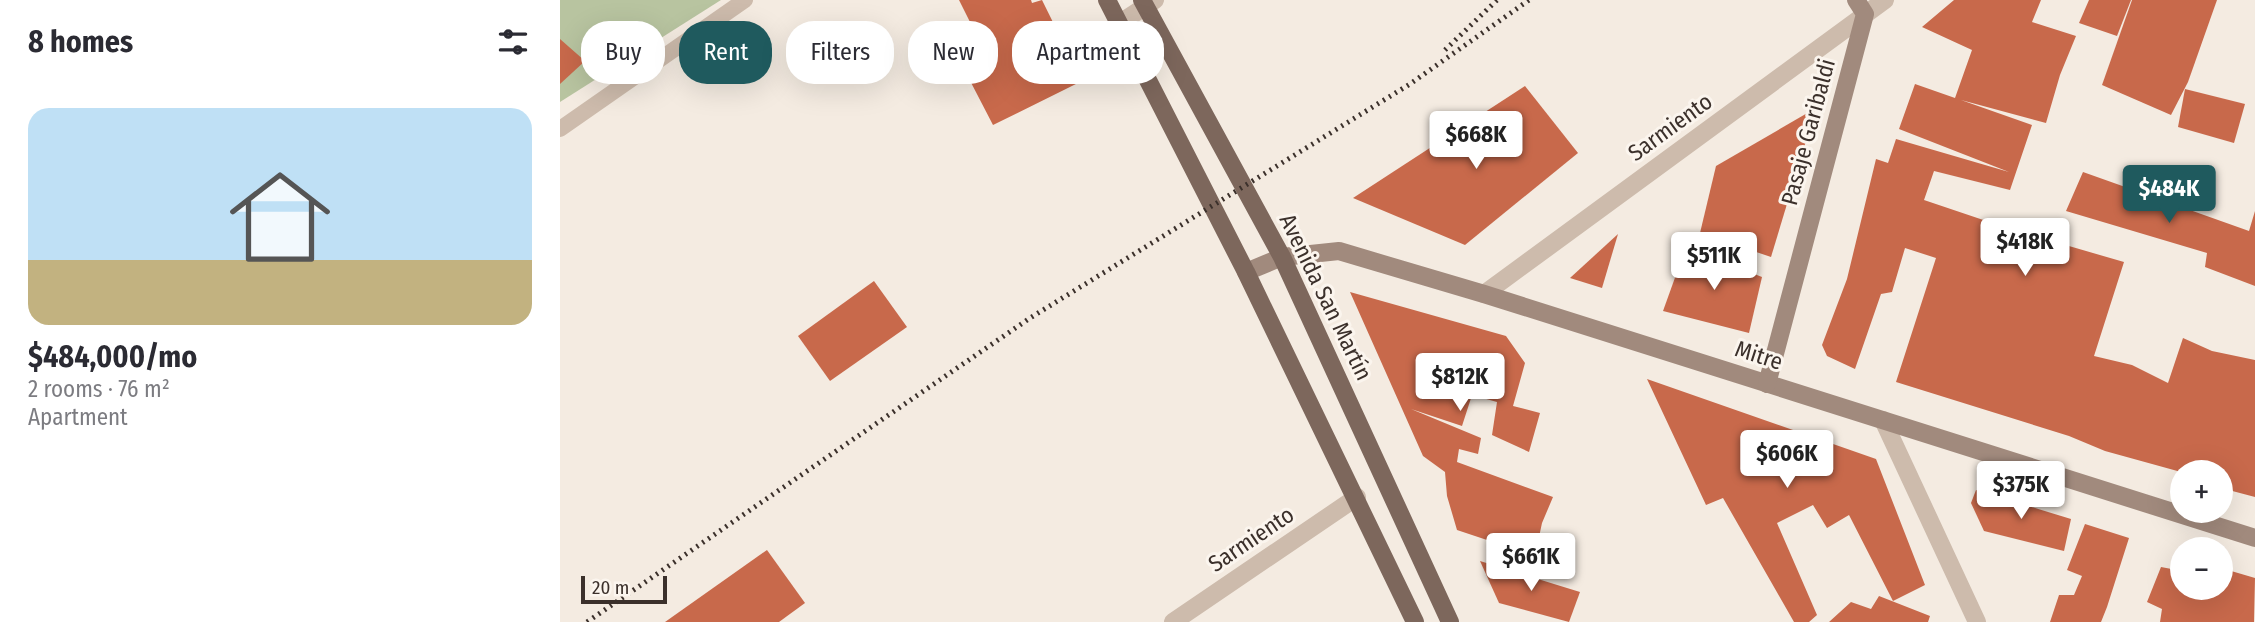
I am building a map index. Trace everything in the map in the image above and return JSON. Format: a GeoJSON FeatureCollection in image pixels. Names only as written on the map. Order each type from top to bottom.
{"type":"FeatureCollection","features":[{"type":"Feature","properties":{"kind":"main road"},"geometry":{"type":"LineString","coordinates":[[1107,0],[1119,21]]}},
{"type":"Feature","properties":{"kind":"main road","name":"Avenida San Martín"},"geometry":{"type":"LineString","coordinates":[[1147,2],[1282,257],[1450,622]]}},
{"type":"Feature","properties":{"kind":"main road"},"geometry":{"type":"LineString","coordinates":[[1150,84],[1357,497],[1415,622]]}},
{"type":"Feature","properties":{"kind":"street","name":"Sarmiento"},"geometry":{"type":"LineString","coordinates":[[1484,294],[1860,7],[1885,0]]}},
{"type":"Feature","properties":{"kind":"street"},"geometry":{"type":"LineString","coordinates":[[1123,21],[1147,2]]}},
{"type":"Feature","properties":{"kind":"street","name":"Pasaje Garibaldi"},"geometry":{"type":"LineString","coordinates":[[1767,384],[1860,7]]}},
{"type":"Feature","properties":{"kind":"street","name":"Mitre"},"geometry":{"type":"LineString","coordinates":[[1246,272],[1282,257],[1339,251],[1484,294],[2255,538]]}},
{"type":"Feature","properties":{"kind":"street"},"geometry":{"type":"LineString","coordinates":[[1883,420],[1977,622]]}},
{"type":"Feature","properties":{"kind":"street","name":"Sarmiento"},"geometry":{"type":"LineString","coordinates":[[1174,622],[1357,497]]}},
{"type":"Feature","properties":{"kind":"lane"},"geometry":{"type":"LineString","coordinates":[[560,129],[745,0]]}},
{"type":"Feature","properties":{"kind":"green space"},"geometry":{"type":"Polygon","coordinates":[[[560,0],[721,0],[688,21],[679,21],[679,27],[665,35],[665,21],[581,21],[581,84],[588,84],[560,102],[560,0]]]}},
{"type":"Feature","properties":{"kind":"building"},"geometry":{"type":"Polygon","coordinates":[[[959,0],[1031,0],[1032,3],[1042,0],[1052,21],[1012,21],[1012,84],[1076,84],[993,125],[972,84],[998,84],[998,21],[970,21],[959,0]]]}},
{"type":"Feature","properties":{"kind":"building"},"geometry":{"type":"Polygon","coordinates":[[[1954,0],[2041,0],[2032,22],[2076,36],[2060,75],[2046,123],[1961,100],[2032,125],[2010,190],[1934,171],[1924,200],[2010,229],[2124,262],[2094,356],[2132,365],[2168,383],[2183,338],[2212,351],[2255,360],[2255,497],[2233,491],[2233,460],[2170,460],[2170,469],[2105,451],[2069,436],[1896,382],[1936,258],[1905,248],[1892,292],[1881,294],[1855,369],[1827,356],[1822,345],[1847,279],[1876,159],[1888,163],[1896,139],[2009,172],[1899,129],[1915,84],[1955,98],[1972,50],[1922,27],[1954,0]]]}},
{"type":"Feature","properties":{"kind":"building"},"geometry":{"type":"Polygon","coordinates":[[[2089,0],[2131,0],[2117,36],[2079,23],[2089,0]]]}},
{"type":"Feature","properties":{"kind":"building"},"geometry":{"type":"Polygon","coordinates":[[[2132,0],[2217,0],[2188,82],[2171,115],[2102,85],[2132,0]]]}},
{"type":"Feature","properties":{"kind":"building"},"geometry":{"type":"Polygon","coordinates":[[[560,39],[581,57],[581,65],[560,84],[560,39]]]}},
{"type":"Feature","properties":{"kind":"building"},"geometry":{"type":"Polygon","coordinates":[[[1525,86],[1578,153],[1465,245],[1353,198],[1525,86]]]}},
{"type":"Feature","properties":{"kind":"building"},"geometry":{"type":"Polygon","coordinates":[[[2185,89],[2245,104],[2234,143],[2178,127],[2185,89]]]}},
{"type":"Feature","properties":{"kind":"building"},"geometry":{"type":"Polygon","coordinates":[[[1816,108],[1771,257],[1700,233],[1716,166],[1816,108]]]}},
{"type":"Feature","properties":{"kind":"building"},"geometry":{"type":"Polygon","coordinates":[[[2083,172],[2249,231],[2255,211],[2255,286],[2205,267],[2207,253],[2066,211],[2083,172]]]}},
{"type":"Feature","properties":{"kind":"building"},"geometry":{"type":"Polygon","coordinates":[[[1618,234],[1602,288],[1570,278],[1618,234]]]}},
{"type":"Feature","properties":{"kind":"building"},"geometry":{"type":"Polygon","coordinates":[[[1686,247],[1762,277],[1749,333],[1663,311],[1686,247]]]}},
{"type":"Feature","properties":{"kind":"building"},"geometry":{"type":"Polygon","coordinates":[[[874,281],[907,327],[830,381],[798,336],[874,281]]]}},
{"type":"Feature","properties":{"kind":"building"},"geometry":{"type":"Polygon","coordinates":[[[1350,292],[1506,336],[1525,363],[1513,406],[1540,413],[1529,452],[1492,435],[1497,402],[1472,395],[1462,426],[1411,409],[1481,438],[1478,454],[1459,449],[1457,462],[1553,497],[1542,523],[1535,556],[1457,530],[1447,496],[1445,472],[1423,456],[1350,292]]]}},
{"type":"Feature","properties":{"kind":"building"},"geometry":{"type":"Polygon","coordinates":[[[1647,379],[1876,459],[1925,585],[1893,601],[1849,515],[1827,528],[1813,505],[1777,523],[1817,615],[1809,622],[1794,622],[1723,498],[1706,505],[1647,379]]]}},
{"type":"Feature","properties":{"kind":"building"},"geometry":{"type":"Polygon","coordinates":[[[1976,490],[2071,519],[2064,551],[1984,531],[1971,503],[1976,490]]]}},
{"type":"Feature","properties":{"kind":"building"},"geometry":{"type":"Polygon","coordinates":[[[2085,524],[2129,538],[2107,607],[2101,622],[2050,622],[2059,595],[2074,595],[2082,576],[2067,570],[2085,524]]]}},
{"type":"Feature","properties":{"kind":"building"},"geometry":{"type":"Polygon","coordinates":[[[767,550],[805,603],[779,622],[665,622],[767,550]]]}},
{"type":"Feature","properties":{"kind":"building"},"geometry":{"type":"Polygon","coordinates":[[[1480,561],[1580,592],[1569,622],[1499,603],[1480,561]]]}},
{"type":"Feature","properties":{"kind":"building"},"geometry":{"type":"Polygon","coordinates":[[[2161,567],[2170,569],[2170,600],[2233,600],[2233,572],[2255,578],[2254,622],[2160,622],[2162,609],[2147,602],[2161,567]]]}},
{"type":"Feature","properties":{"kind":"building"},"geometry":{"type":"Polygon","coordinates":[[[1879,596],[1930,616],[1928,622],[1829,622],[1851,602],[1871,609],[1879,596]]]}},
{"type":"Feature","properties":{"kind":"railway"},"geometry":{"type":"LineString","coordinates":[[1445,50],[1497,0]]}},
{"type":"Feature","properties":{"kind":"railway"},"geometry":{"type":"LineString","coordinates":[[587,622],[1030,318],[1410,84],[1529,0]]}}]}
